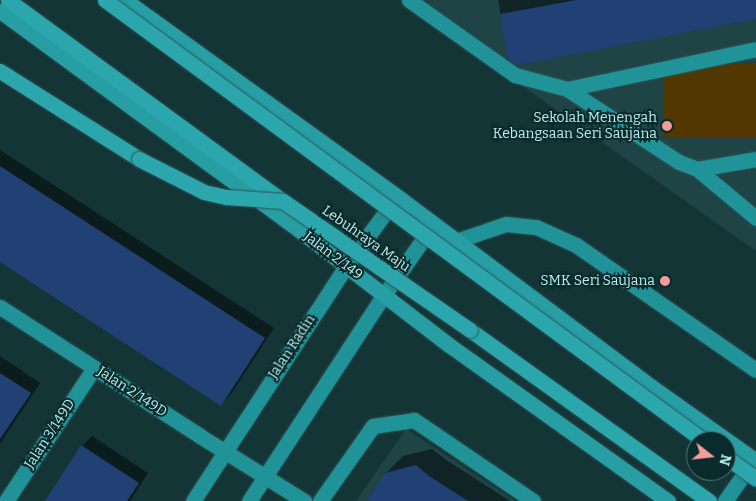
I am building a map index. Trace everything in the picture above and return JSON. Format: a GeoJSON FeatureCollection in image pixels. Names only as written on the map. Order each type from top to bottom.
{"type":"FeatureCollection","features":[{"type":"Feature","properties":{"kind":"highway","name":"Lebuhraya Maju"},"geometry":{"type":"LineString","coordinates":[[8,0],[283,201],[470,330],[709,501]]}},
{"type":"Feature","properties":{"kind":"highway"},"geometry":{"type":"LineString","coordinates":[[105,0],[690,431]]}},
{"type":"Feature","properties":{"kind":"highway"},"geometry":{"type":"LineString","coordinates":[[0,71],[139,159],[204,192],[226,197],[283,201]]}},
{"type":"Feature","properties":{"kind":"highway"},"geometry":{"type":"LineString","coordinates":[[736,464],[756,479]]}},
{"type":"Feature","properties":{"kind":"main road"},"geometry":{"type":"LineString","coordinates":[[125,0],[434,224],[644,382],[755,460]]}},
{"type":"Feature","properties":{"kind":"main road","name":"Jalan 2/149"},"geometry":{"type":"LineString","coordinates":[[0,11],[346,266],[449,345],[668,501]]}},
{"type":"Feature","properties":{"kind":"street"},"geometry":{"type":"LineString","coordinates":[[409,0],[515,75],[567,89],[679,162],[697,169],[756,218]]}},
{"type":"Feature","properties":{"kind":"street"},"geometry":{"type":"LineString","coordinates":[[567,89],[756,48]]}},
{"type":"Feature","properties":{"kind":"street"},"geometry":{"type":"LineString","coordinates":[[697,169],[756,159]]}},
{"type":"Feature","properties":{"kind":"street","name":"Jalan Radin"},"geometry":{"type":"LineString","coordinates":[[193,501],[346,266],[397,197]]}},
{"type":"Feature","properties":{"kind":"street"},"geometry":{"type":"LineString","coordinates":[[249,501],[384,295],[434,224]]}},
{"type":"Feature","properties":{"kind":"street"},"geometry":{"type":"LineString","coordinates":[[456,241],[506,224],[536,227],[576,245],[756,370]]}},
{"type":"Feature","properties":{"kind":"street","name":"Jalan 2/149D"},"geometry":{"type":"LineString","coordinates":[[0,307],[224,452],[304,501]]}},
{"type":"Feature","properties":{"kind":"street","name":"Jalan 3/149D"},"geometry":{"type":"LineString","coordinates":[[6,501],[94,368]]}},
{"type":"Feature","properties":{"kind":"street"},"geometry":{"type":"LineString","coordinates":[[320,501],[373,426],[414,420],[533,501]]}},
{"type":"Feature","properties":{"kind":"street"},"geometry":{"type":"LineString","coordinates":[[725,501],[755,460]]}},
{"type":"Feature","properties":{"kind":"shaded area","name":"Sekolah Menengah Kebangsaan Seri Saujana"},"geometry":{"type":"Polygon","coordinates":[[[401,0],[756,0],[756,251],[401,0]]]}},
{"type":"Feature","properties":{"kind":"shaded area"},"geometry":{"type":"Polygon","coordinates":[[[664,64],[756,64],[756,138],[664,138],[664,64]]]}},
{"type":"Feature","properties":{"kind":"shaded area"},"geometry":{"type":"Polygon","coordinates":[[[406,429],[516,501],[356,501],[406,429]]]}},
{"type":"Feature","properties":{"kind":"building"},"geometry":{"type":"Polygon","coordinates":[[[576,0],[756,0],[756,19],[517,65],[508,59],[500,14],[576,0]]]}},
{"type":"Feature","properties":{"kind":"building"},"geometry":{"type":"Polygon","coordinates":[[[0,166],[265,338],[221,406],[0,262],[0,166]]]}},
{"type":"Feature","properties":{"kind":"building"},"geometry":{"type":"Polygon","coordinates":[[[0,373],[31,393],[0,439],[0,373]]]}},
{"type":"Feature","properties":{"kind":"building"},"geometry":{"type":"Polygon","coordinates":[[[81,445],[139,483],[127,501],[45,501],[81,445]]]}},
{"type":"Feature","properties":{"kind":"building"},"geometry":{"type":"Polygon","coordinates":[[[416,465],[429,476],[468,501],[367,501],[385,473],[416,465]]]}},
{"type":"Feature","properties":{"kind":"place","name":"Sekolah Menengah Kebangsaan Seri Saujana"},"geometry":{"type":"Point","coordinates":[667,126]}},
{"type":"Feature","properties":{"kind":"place","name":"SMK Seri Saujana"},"geometry":{"type":"Point","coordinates":[665,281]}}]}
